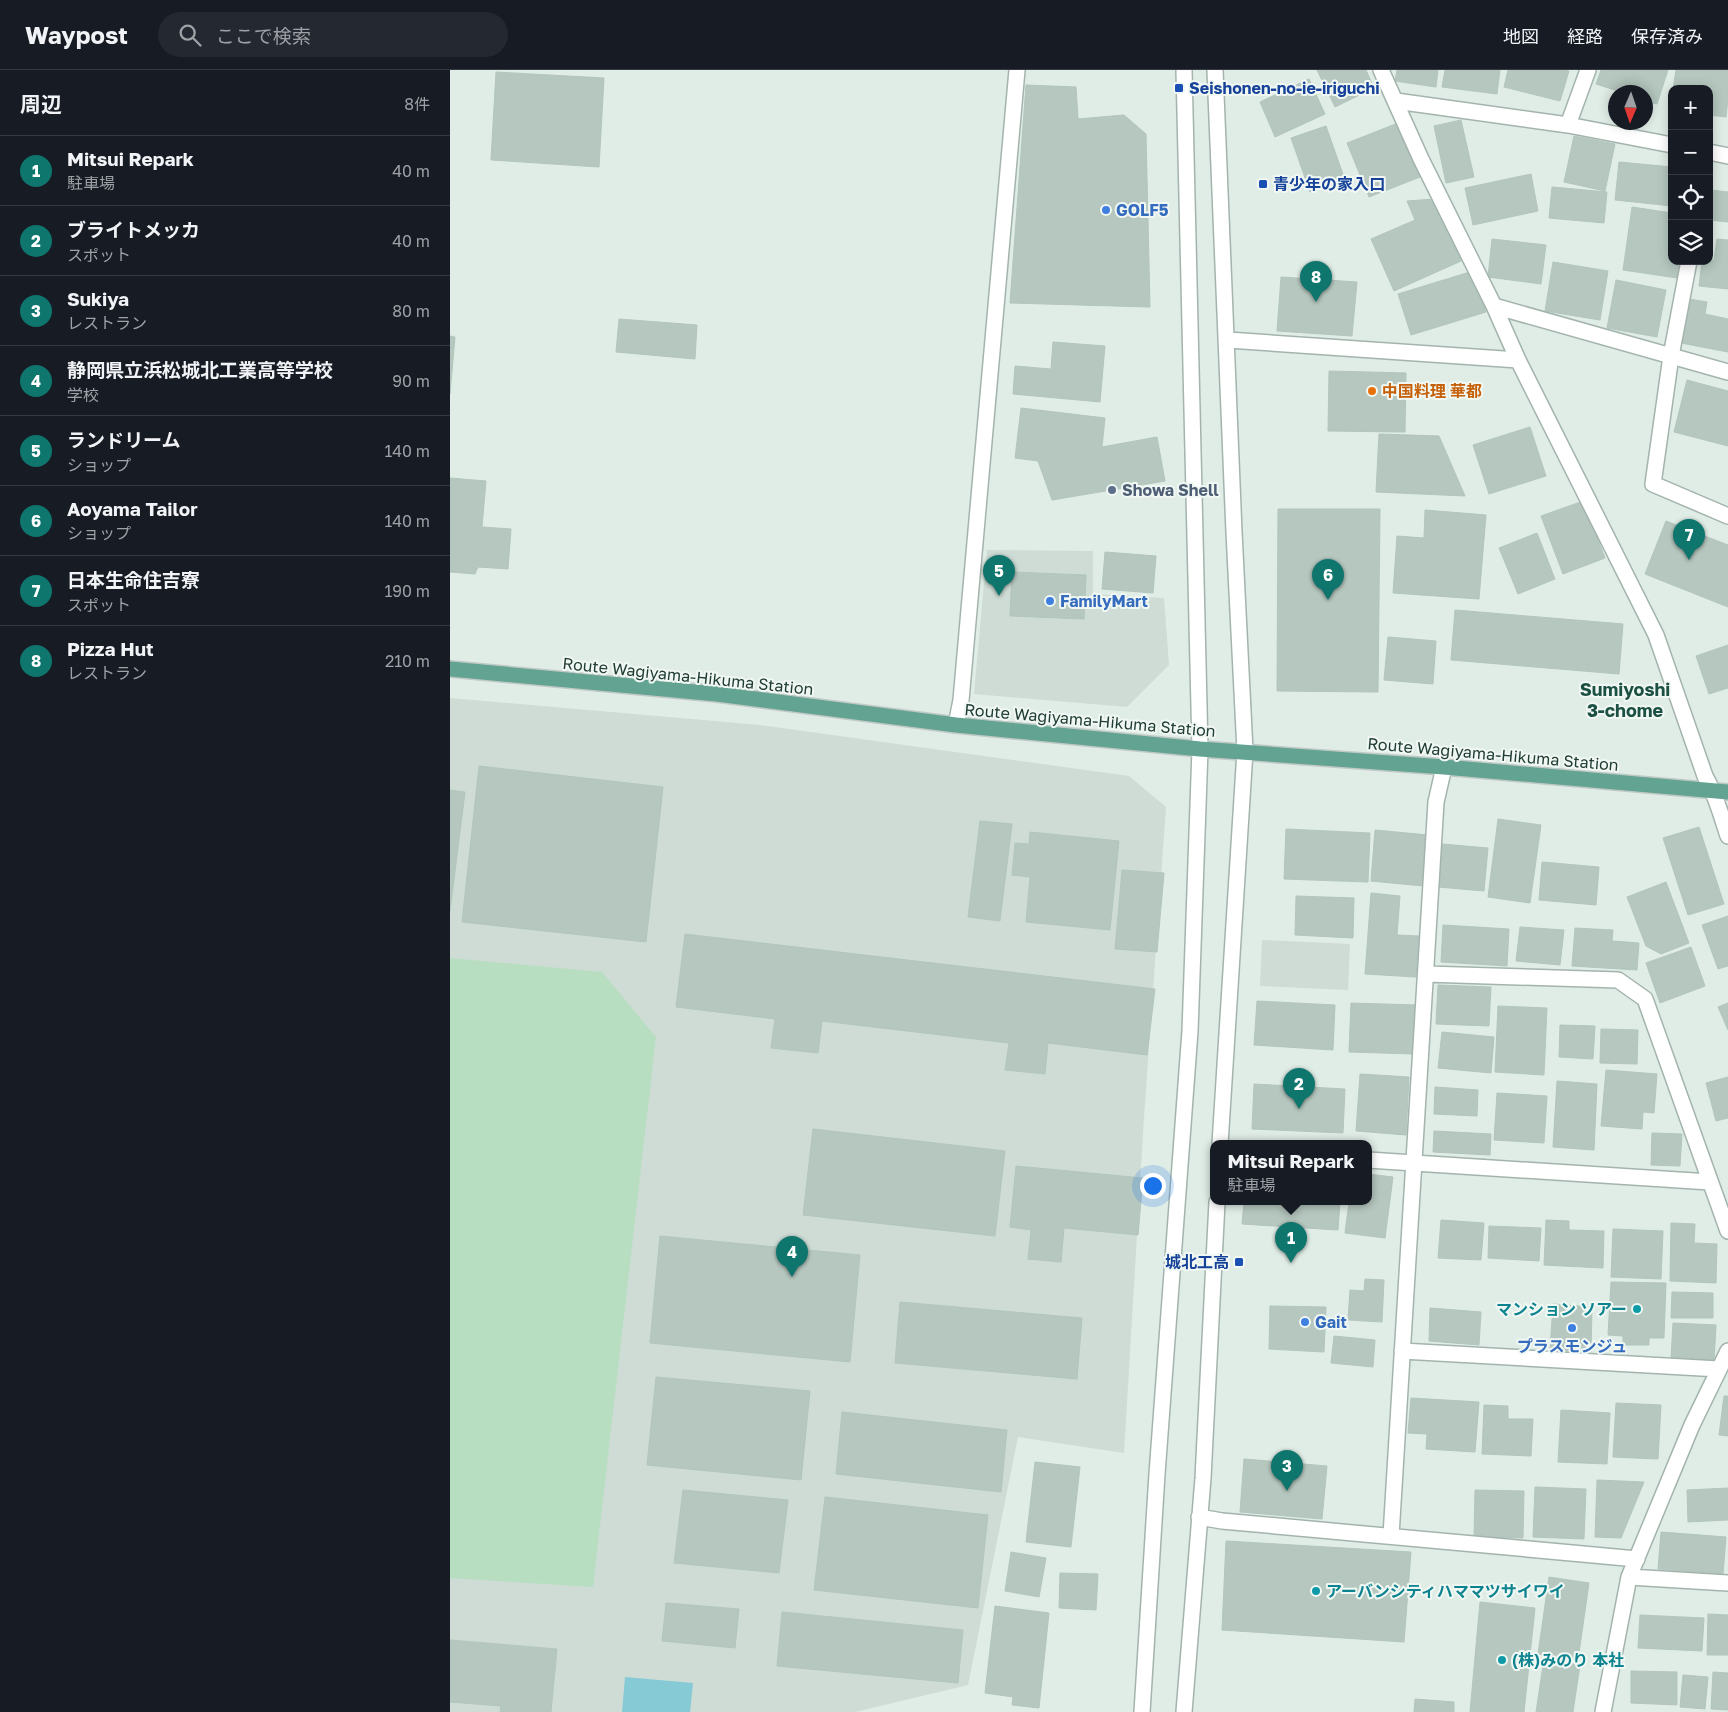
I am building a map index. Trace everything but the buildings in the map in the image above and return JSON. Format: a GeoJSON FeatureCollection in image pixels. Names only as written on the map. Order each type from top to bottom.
{"type":"FeatureCollection","features":[{"type":"Feature","properties":{"kind":"main road","name":"Route Wagiyama-Hikuma Station"},"geometry":{"type":"LineString","coordinates":[[450,669],[717,694],[956,725],[1200,749],[1444,767],[1721,792]]}},
{"type":"Feature","properties":{"kind":"street"},"geometry":{"type":"LineString","coordinates":[[956,725],[961,700],[1017,70]]}},
{"type":"Feature","properties":{"kind":"street"},"geometry":{"type":"LineString","coordinates":[[1142,1712],[1157,1474],[1190,1031],[1200,749],[1184,70]]}},
{"type":"Feature","properties":{"kind":"street"},"geometry":{"type":"LineString","coordinates":[[1216,70],[1234,532],[1245,751],[1220,1140]]}},
{"type":"Feature","properties":{"kind":"street"},"geometry":{"type":"LineString","coordinates":[[1381,70],[1518,360],[1656,635],[1705,776],[1721,792],[1728,836]]}},
{"type":"Feature","properties":{"kind":"street"},"geometry":{"type":"LineString","coordinates":[[1568,125],[1588,70]]}},
{"type":"Feature","properties":{"kind":"street"},"geometry":{"type":"LineString","coordinates":[[1396,101],[1568,125],[1668,144]]}},
{"type":"Feature","properties":{"kind":"street"},"geometry":{"type":"LineString","coordinates":[[1688,265],[1671,356],[1653,484],[1728,516]]}},
{"type":"Feature","properties":{"kind":"street"},"geometry":{"type":"LineString","coordinates":[[1494,306],[1728,372]]}},
{"type":"Feature","properties":{"kind":"street"},"geometry":{"type":"LineString","coordinates":[[1228,340],[1518,360]]}},
{"type":"Feature","properties":{"kind":"street"},"geometry":{"type":"LineString","coordinates":[[1391,1536],[1436,802],[1444,767]]}},
{"type":"Feature","properties":{"kind":"street"},"geometry":{"type":"LineString","coordinates":[[1426,974],[1618,980],[1644,1000],[1728,1231]]}},
{"type":"Feature","properties":{"kind":"street"},"geometry":{"type":"LineString","coordinates":[[1372,1160],[1710,1182]]}},
{"type":"Feature","properties":{"kind":"street"},"geometry":{"type":"LineString","coordinates":[[1184,1712],[1203,1478],[1217,1205]]}},
{"type":"Feature","properties":{"kind":"street"},"geometry":{"type":"LineString","coordinates":[[1402,1351],[1719,1369]]}},
{"type":"Feature","properties":{"kind":"street"},"geometry":{"type":"LineString","coordinates":[[1603,1712],[1630,1577],[1692,1425],[1728,1351]]}},
{"type":"Feature","properties":{"kind":"street"},"geometry":{"type":"LineString","coordinates":[[1199,1517],[1222,1521],[1637,1559]]}},
{"type":"Feature","properties":{"kind":"street"},"geometry":{"type":"LineString","coordinates":[[1630,1577],[1728,1583]]}},
{"type":"Feature","properties":{"kind":"shaded area"},"geometry":{"type":"Polygon","coordinates":[[[987,550],[1093,551],[1093,594],[1164,598],[1169,665],[1127,707],[974,694],[987,550]]]}},
{"type":"Feature","properties":{"kind":"shaded area"},"geometry":{"type":"Polygon","coordinates":[[[450,698],[760,725],[1129,776],[1166,807],[1144,1117],[1124,1453],[1018,1437],[968,1685],[855,1712],[450,1712],[450,698]]]}},
{"type":"Feature","properties":{"kind":"shaded area"},"geometry":{"type":"Polygon","coordinates":[[[1262,940],[1350,944],[1348,990],[1260,986],[1262,940]]]}},
{"type":"Feature","properties":{"kind":"green space"},"geometry":{"type":"Polygon","coordinates":[[[450,958],[602,972],[656,1037],[593,1587],[450,1578],[450,958]]]}},
{"type":"Feature","properties":{"kind":"water"},"geometry":{"type":"Polygon","coordinates":[[[625,1677],[693,1683],[690,1712],[622,1712],[625,1677]]]}},
{"type":"Feature","properties":{"kind":"place","name":"Seishonen-no-ie-iriguchi"},"geometry":{"type":"Point","coordinates":[1179,88]}},
{"type":"Feature","properties":{"kind":"place","name":"青少年の家入口"},"geometry":{"type":"Point","coordinates":[1263,184]}},
{"type":"Feature","properties":{"kind":"place","name":"GOLF5"},"geometry":{"type":"Point","coordinates":[1106,210]}},
{"type":"Feature","properties":{"kind":"place","name":"Pizza Hut"},"geometry":{"type":"Point","coordinates":[1316,302]}},
{"type":"Feature","properties":{"kind":"place","name":"中国料理 華都"},"geometry":{"type":"Point","coordinates":[1372,391]}},
{"type":"Feature","properties":{"kind":"place","name":"Showa Shell"},"geometry":{"type":"Point","coordinates":[1112,490]}},
{"type":"Feature","properties":{"kind":"place","name":"日本生命住吉寮"},"geometry":{"type":"Point","coordinates":[1689,560]}},
{"type":"Feature","properties":{"kind":"place","name":"ランドリーム"},"geometry":{"type":"Point","coordinates":[999,596]}},
{"type":"Feature","properties":{"kind":"place","name":"Aoyama Tailor"},"geometry":{"type":"Point","coordinates":[1328,600]}},
{"type":"Feature","properties":{"kind":"place","name":"FamilyMart"},"geometry":{"type":"Point","coordinates":[1050,601]}},
{"type":"Feature","properties":{"kind":"place","name":"ブライトメッカ"},"geometry":{"type":"Point","coordinates":[1299,1109]}},
{"type":"Feature","properties":{"kind":"place","name":"城北工高"},"geometry":{"type":"Point","coordinates":[1239,1262]}},
{"type":"Feature","properties":{"kind":"place","name":"Mitsui Repark"},"geometry":{"type":"Point","coordinates":[1291,1263]}},
{"type":"Feature","properties":{"kind":"place","name":"静岡県立浜松城北工業高等学校"},"geometry":{"type":"Point","coordinates":[792,1277]}},
{"type":"Feature","properties":{"kind":"place","name":"マンション ソアー"},"geometry":{"type":"Point","coordinates":[1637,1309]}},
{"type":"Feature","properties":{"kind":"place","name":"Gait"},"geometry":{"type":"Point","coordinates":[1305,1322]}},
{"type":"Feature","properties":{"kind":"place","name":"プラスモンジュ"},"geometry":{"type":"Point","coordinates":[1572,1328]}},
{"type":"Feature","properties":{"kind":"place","name":"Sukiya"},"geometry":{"type":"Point","coordinates":[1287,1491]}},
{"type":"Feature","properties":{"kind":"place","name":"アーバンシティハママツサイワイ"},"geometry":{"type":"Point","coordinates":[1316,1591]}},
{"type":"Feature","properties":{"kind":"place","name":"(株)みのり 本社"},"geometry":{"type":"Point","coordinates":[1502,1660]}},
{"type":"Feature","properties":{"kind":"district","name":"Sumiyoshi 3-chome"},"geometry":{"type":"Point","coordinates":[1625,699]}}]}
